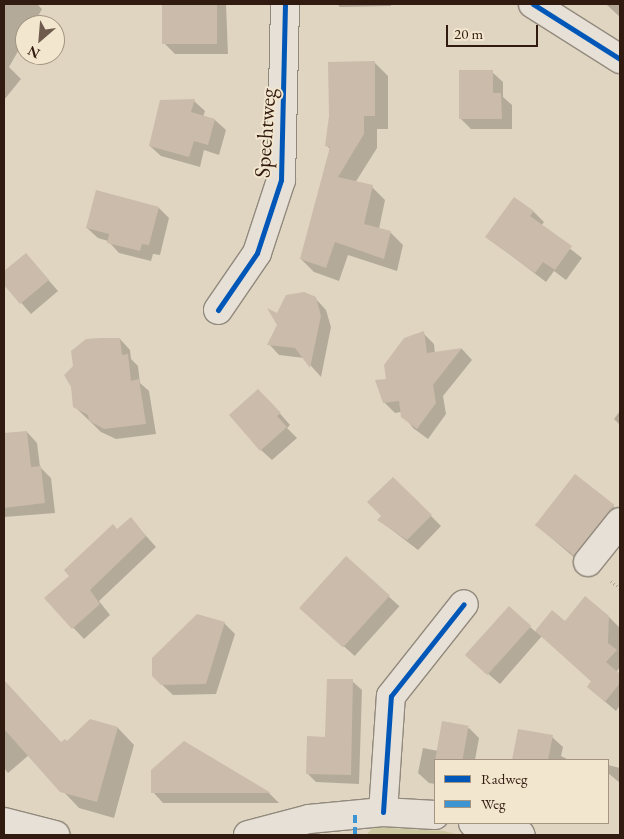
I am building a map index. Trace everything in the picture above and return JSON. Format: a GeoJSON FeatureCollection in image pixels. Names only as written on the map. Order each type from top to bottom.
{"type":"FeatureCollection","features":[{"type":"Feature","properties":{"kind":"street","name":"Spechtweg"},"geometry":{"type":"LineString","coordinates":[[218,310],[257,253],[281,180],[285,4]]}},
{"type":"Feature","properties":{"kind":"street"},"geometry":{"type":"LineString","coordinates":[[533,4],[620,59]]}},
{"type":"Feature","properties":{"kind":"street"},"geometry":{"type":"LineString","coordinates":[[588,562],[620,522]]}},
{"type":"Feature","properties":{"kind":"street"},"geometry":{"type":"LineString","coordinates":[[384,812],[391,696],[464,604]]}},
{"type":"Feature","properties":{"kind":"street"},"geometry":{"type":"LineString","coordinates":[[248,835],[309,819],[384,812],[434,814]]}},
{"type":"Feature","properties":{"kind":"street"},"geometry":{"type":"LineString","coordinates":[[4,822],[55,835]]}},
{"type":"Feature","properties":{"kind":"street"},"geometry":{"type":"LineString","coordinates":[[477,824],[521,835]]}},
{"type":"Feature","properties":{"kind":"shaded area"},"geometry":{"type":"Polygon","coordinates":[[[374,827],[444,831],[460,835],[366,835],[374,827]]]}},
{"type":"Feature","properties":{"kind":"building"},"geometry":{"type":"Polygon","coordinates":[[[162,4],[217,4],[217,44],[162,44],[162,4]]]}},
{"type":"Feature","properties":{"kind":"building"},"geometry":{"type":"Polygon","coordinates":[[[375,61],[375,116],[364,116],[364,134],[338,177],[373,185],[364,224],[391,231],[384,259],[335,242],[326,268],[300,259],[330,147],[325,146],[329,116],[328,62],[375,61]]]}},
{"type":"Feature","properties":{"kind":"building"},"geometry":{"type":"Polygon","coordinates":[[[459,70],[493,70],[493,93],[501,93],[502,119],[459,119],[459,70]]]}},
{"type":"Feature","properties":{"kind":"building"},"geometry":{"type":"Polygon","coordinates":[[[195,99],[191,112],[215,119],[208,145],[194,141],[189,157],[149,146],[160,100],[195,99]]]}},
{"type":"Feature","properties":{"kind":"building"},"geometry":{"type":"Polygon","coordinates":[[[96,190],[159,207],[149,245],[142,244],[140,251],[107,243],[109,234],[86,228],[96,190]]]}},
{"type":"Feature","properties":{"kind":"building"},"geometry":{"type":"Polygon","coordinates":[[[514,197],[534,211],[530,216],[572,246],[555,270],[543,262],[535,273],[485,237],[514,197]]]}},
{"type":"Feature","properties":{"kind":"building"},"geometry":{"type":"Polygon","coordinates":[[[26,253],[49,280],[20,304],[4,285],[4,271],[26,253]]]}},
{"type":"Feature","properties":{"kind":"building"},"geometry":{"type":"Polygon","coordinates":[[[304,292],[316,297],[321,316],[310,368],[295,348],[267,345],[277,325],[267,308],[277,313],[286,295],[304,292]]]}},
{"type":"Feature","properties":{"kind":"building"},"geometry":{"type":"Polygon","coordinates":[[[424,331],[427,353],[462,348],[433,385],[436,403],[417,429],[401,417],[399,401],[383,403],[375,380],[386,379],[384,365],[404,338],[424,331]]]}},
{"type":"Feature","properties":{"kind":"building"},"geometry":{"type":"Polygon","coordinates":[[[120,338],[122,355],[128,354],[131,381],[139,379],[146,424],[104,429],[89,421],[88,415],[73,407],[71,387],[64,375],[73,366],[71,351],[86,339],[120,338]]]}},
{"type":"Feature","properties":{"kind":"building"},"geometry":{"type":"Polygon","coordinates":[[[258,389],[281,413],[277,416],[287,427],[260,451],[229,415],[258,389]]]}},
{"type":"Feature","properties":{"kind":"building"},"geometry":{"type":"Polygon","coordinates":[[[27,431],[31,467],[41,466],[45,503],[4,508],[4,433],[27,431]]]}},
{"type":"Feature","properties":{"kind":"building"},"geometry":{"type":"Polygon","coordinates":[[[575,474],[614,505],[574,556],[535,525],[575,474]]]}},
{"type":"Feature","properties":{"kind":"building"},"geometry":{"type":"Polygon","coordinates":[[[393,477],[432,515],[407,540],[377,520],[381,516],[367,502],[393,477]]]}},
{"type":"Feature","properties":{"kind":"building"},"geometry":{"type":"Polygon","coordinates":[[[131,517],[146,536],[90,590],[100,604],[72,629],[44,598],[69,576],[64,570],[113,524],[117,529],[131,517]]]}},
{"type":"Feature","properties":{"kind":"building"},"geometry":{"type":"Polygon","coordinates":[[[346,556],[390,595],[343,647],[299,608],[346,556]]]}},
{"type":"Feature","properties":{"kind":"building"},"geometry":{"type":"Polygon","coordinates":[[[585,596],[609,616],[608,643],[617,650],[606,662],[620,674],[620,683],[605,702],[587,687],[591,681],[535,631],[552,610],[565,621],[585,596]]]}},
{"type":"Feature","properties":{"kind":"building"},"geometry":{"type":"Polygon","coordinates":[[[509,606],[531,626],[487,675],[465,655],[509,606]]]}},
{"type":"Feature","properties":{"kind":"building"},"geometry":{"type":"Polygon","coordinates":[[[197,614],[225,622],[206,684],[161,685],[152,676],[152,658],[197,614]]]}},
{"type":"Feature","properties":{"kind":"building"},"geometry":{"type":"Polygon","coordinates":[[[327,679],[353,679],[351,775],[306,774],[307,736],[325,737],[327,679]]]}},
{"type":"Feature","properties":{"kind":"building"},"geometry":{"type":"Polygon","coordinates":[[[4,680],[61,742],[65,739],[67,741],[90,719],[118,727],[97,802],[60,792],[4,729],[4,680]]]}},
{"type":"Feature","properties":{"kind":"building"},"geometry":{"type":"Polygon","coordinates":[[[442,721],[469,726],[463,759],[435,759],[442,721]]]}},
{"type":"Feature","properties":{"kind":"building"},"geometry":{"type":"Polygon","coordinates":[[[518,729],[553,735],[548,759],[512,759],[518,729]]]}},
{"type":"Feature","properties":{"kind":"building"},"geometry":{"type":"Polygon","coordinates":[[[184,741],[271,793],[151,793],[151,770],[184,741]]]}},
{"type":"Feature","properties":{"kind":"marked path"},"geometry":{"type":"LineString","coordinates":[[355,815],[355,835]]}},
{"type":"Feature","properties":{"kind":"cycle path"},"geometry":{"type":"LineString","coordinates":[[218,310],[257,253],[281,180],[285,4]]}},
{"type":"Feature","properties":{"kind":"cycle path"},"geometry":{"type":"LineString","coordinates":[[533,4],[620,59]]}},
{"type":"Feature","properties":{"kind":"cycle path"},"geometry":{"type":"LineString","coordinates":[[383,812],[391,696],[464,604]]}}]}
